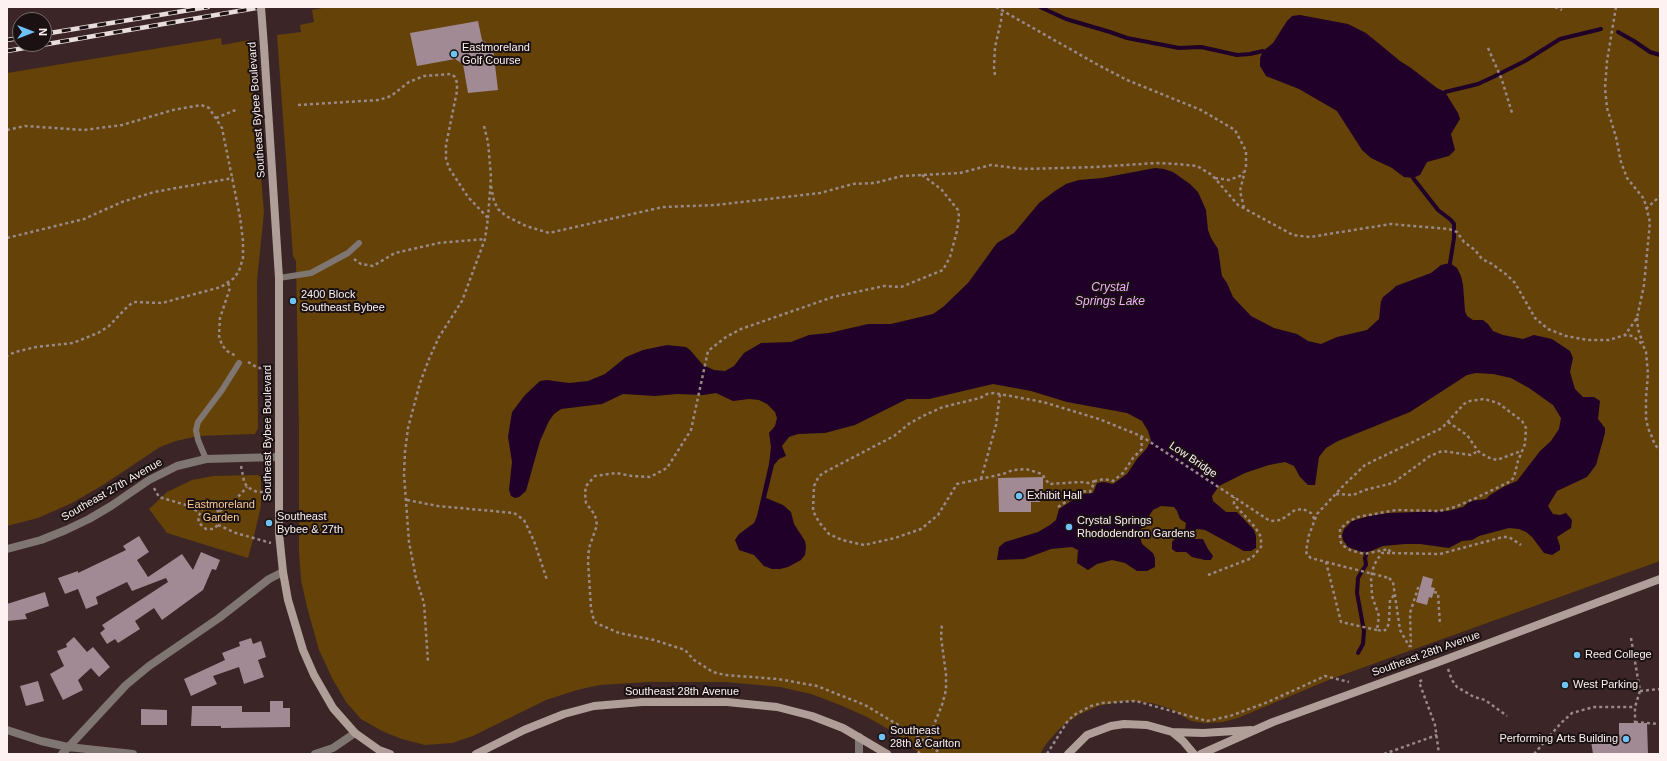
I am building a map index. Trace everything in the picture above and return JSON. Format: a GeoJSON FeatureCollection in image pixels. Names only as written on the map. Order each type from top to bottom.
{"type":"FeatureCollection","features":[{"type":"Feature","properties":{"kind":"main road","name":"Southeast Bybee Boulevard"},"geometry":{"type":"LineString","coordinates":[[261,7],[279,278],[278,492],[280,544],[283,572],[288,600],[297,631],[314,675],[333,708],[355,733],[379,750],[390,754]]}},
{"type":"Feature","properties":{"kind":"main road","name":"Southeast 28th Avenue"},"geometry":{"type":"LineString","coordinates":[[1201,754],[1253,730],[1660,579]]}},
{"type":"Feature","properties":{"kind":"main road","name":"Southeast 28th Avenue"},"geometry":{"type":"LineString","coordinates":[[476,754],[524,730],[564,714],[594,706],[624,703],[727,702],[777,707],[812,716],[843,728],[887,754]]}},
{"type":"Feature","properties":{"kind":"main road"},"geometry":{"type":"LineString","coordinates":[[1068,754],[1087,735],[1111,726],[1140,724],[1172,732],[1203,733],[1253,730]]}},
{"type":"Feature","properties":{"kind":"main road"},"geometry":{"type":"LineString","coordinates":[[1172,732],[1183,741],[1194,754]]}},
{"type":"Feature","properties":{"kind":"street","name":"Southeast 27th Avenue"},"geometry":{"type":"LineString","coordinates":[[7,549],[41,540],[89,519],[149,480],[177,466],[206,459],[278,457]]}},
{"type":"Feature","properties":{"kind":"street"},"geometry":{"type":"LineString","coordinates":[[62,754],[126,685],[149,666],[219,618],[269,579],[283,572]]}},
{"type":"Feature","properties":{"kind":"street"},"geometry":{"type":"LineString","coordinates":[[7,730],[41,741],[68,747],[133,754]]}},
{"type":"Feature","properties":{"kind":"street"},"geometry":{"type":"LineString","coordinates":[[315,754],[333,748],[355,733]]}},
{"type":"Feature","properties":{"kind":"street"},"geometry":{"type":"LineString","coordinates":[[859,737],[859,754]]}},
{"type":"Feature","properties":{"kind":"lane"},"geometry":{"type":"LineString","coordinates":[[279,278],[311,273],[348,253],[359,243]]}},
{"type":"Feature","properties":{"kind":"lane"},"geometry":{"type":"LineString","coordinates":[[206,459],[198,440],[196,430],[198,422],[222,390],[240,361]]}},
{"type":"Feature","properties":{"kind":"path"},"geometry":{"type":"LineString","coordinates":[[996,7],[1127,80],[1201,110],[1235,130],[1246,151],[1247,160],[1240,191],[1244,208]]}},
{"type":"Feature","properties":{"kind":"path"},"geometry":{"type":"LineString","coordinates":[[1555,7],[1562,10]]}},
{"type":"Feature","properties":{"kind":"path"},"geometry":{"type":"LineString","coordinates":[[1616,7],[1609,49],[1605,88],[1607,108],[1616,137],[1621,162],[1627,178],[1644,199],[1650,222],[1644,285],[1637,318],[1638,329],[1646,352],[1648,428],[1655,445],[1660,450]]}},
{"type":"Feature","properties":{"kind":"path"},"geometry":{"type":"LineString","coordinates":[[995,75],[995,46],[1002,21],[1002,11]]}},
{"type":"Feature","properties":{"kind":"path"},"geometry":{"type":"LineString","coordinates":[[1488,48],[1502,82],[1512,113]]}},
{"type":"Feature","properties":{"kind":"path"},"geometry":{"type":"LineString","coordinates":[[298,104],[379,100],[391,96],[410,82],[424,76],[451,74],[455,77],[456,91],[446,144],[446,159],[449,168],[468,197],[488,218]]}},
{"type":"Feature","properties":{"kind":"path"},"geometry":{"type":"LineString","coordinates":[[7,130],[25,126],[84,130],[122,124],[173,110],[201,105],[209,108],[222,128],[240,217],[243,258],[239,271],[234,278],[221,287],[162,303],[134,302],[128,306],[109,326],[98,333],[73,343],[36,347],[15,352],[7,356]]}},
{"type":"Feature","properties":{"kind":"path"},"geometry":{"type":"LineString","coordinates":[[216,118],[238,109]]}},
{"type":"Feature","properties":{"kind":"path"},"geometry":{"type":"LineString","coordinates":[[484,126],[488,142],[491,186],[494,201],[498,209],[506,216],[526,226],[549,233],[663,206],[716,205],[820,193],[853,184],[875,183],[902,176],[960,173],[991,165],[1023,169],[1096,167],[1156,163],[1198,166],[1214,178],[1238,205],[1293,235],[1310,237],[1391,224],[1443,228],[1457,232],[1464,242],[1475,250],[1482,259],[1507,275],[1515,284],[1535,318],[1548,329],[1566,336],[1588,340],[1609,340],[1626,335],[1633,336],[1643,345]]}},
{"type":"Feature","properties":{"kind":"path"},"geometry":{"type":"LineString","coordinates":[[1214,178],[1229,180],[1240,176],[1245,171]]}},
{"type":"Feature","properties":{"kind":"path"},"geometry":{"type":"LineString","coordinates":[[921,175],[941,189],[958,210],[959,216],[957,231],[950,257],[943,270],[901,287],[884,286],[833,298],[741,328],[718,342],[708,351],[691,430],[667,468],[650,477],[616,473],[595,476],[586,486],[585,494],[586,503],[595,515],[597,525],[588,548],[592,608],[593,617],[596,623],[619,633],[654,640],[685,650],[694,660],[713,672],[725,675],[778,679],[817,686],[866,704],[941,754]]}},
{"type":"Feature","properties":{"kind":"path"},"geometry":{"type":"LineString","coordinates":[[7,238],[84,219],[122,202],[154,192],[233,178]]}},
{"type":"Feature","properties":{"kind":"path"},"geometry":{"type":"LineString","coordinates":[[428,662],[424,602],[416,578],[409,542],[404,474],[408,428],[420,383],[429,358],[439,337],[462,301],[485,239],[491,186]]}},
{"type":"Feature","properties":{"kind":"path"},"geometry":{"type":"LineString","coordinates":[[1646,209],[1660,196]]}},
{"type":"Feature","properties":{"kind":"path"},"geometry":{"type":"LineString","coordinates":[[348,253],[360,264],[373,266],[395,253],[438,243],[485,239]]}},
{"type":"Feature","properties":{"kind":"path"},"geometry":{"type":"LineString","coordinates":[[228,283],[230,288],[220,318],[219,336],[222,345],[227,351],[240,361]]}},
{"type":"Feature","properties":{"kind":"path"},"geometry":{"type":"LineString","coordinates":[[1626,335],[1637,318]]}},
{"type":"Feature","properties":{"kind":"path"},"geometry":{"type":"LineString","coordinates":[[247,362],[258,368],[278,368]]}},
{"type":"Feature","properties":{"kind":"path"},"geometry":{"type":"LineString","coordinates":[[981,479],[996,425],[1000,394],[987,394],[980,398],[943,407],[927,414],[910,423],[894,436],[819,476],[814,486],[813,511],[819,522],[829,534],[842,540],[864,544],[895,538],[920,529],[938,515],[957,484],[981,479],[1003,474],[1013,470],[1026,469],[1042,474],[1048,484],[1080,482],[1089,483],[1104,479],[1113,481],[1123,473],[1142,449],[1141,436]]}},
{"type":"Feature","properties":{"kind":"path","name":"Low Bridge"},"geometry":{"type":"LineString","coordinates":[[1000,394],[1043,402],[1098,419],[1141,436],[1271,521],[1280,520],[1295,510],[1303,509],[1311,514],[1315,520]]}},
{"type":"Feature","properties":{"kind":"path"},"geometry":{"type":"LineString","coordinates":[[1390,553],[1389,549],[1360,554],[1345,547],[1340,540],[1340,529],[1349,521],[1358,517],[1396,510],[1439,511],[1455,507],[1511,481],[1514,477],[1526,439],[1526,428],[1522,421],[1498,403],[1484,399],[1470,401],[1464,404],[1448,422],[1435,432],[1365,465],[1317,514],[1309,535],[1306,551],[1308,555],[1312,558],[1326,562],[1389,578],[1393,582],[1400,630],[1407,644],[1411,646],[1410,613],[1418,588],[1420,588]]}},
{"type":"Feature","properties":{"kind":"path"},"geometry":{"type":"LineString","coordinates":[[1448,422],[1467,435],[1478,450],[1487,457],[1497,460],[1522,451]]}},
{"type":"Feature","properties":{"kind":"path"},"geometry":{"type":"LineString","coordinates":[[1336,494],[1353,495],[1365,490],[1394,483],[1424,460],[1442,451],[1471,455],[1478,450]]}},
{"type":"Feature","properties":{"kind":"path"},"geometry":{"type":"LineString","coordinates":[[241,458],[242,474],[247,487],[257,492],[278,492]]}},
{"type":"Feature","properties":{"kind":"path"},"geometry":{"type":"LineString","coordinates":[[149,480],[160,497],[186,505],[199,512]]}},
{"type":"Feature","properties":{"kind":"path"},"geometry":{"type":"LineString","coordinates":[[1058,507],[1082,491],[1090,492],[1095,481]]}},
{"type":"Feature","properties":{"kind":"path"},"geometry":{"type":"LineString","coordinates":[[219,512],[229,505],[247,487]]}},
{"type":"Feature","properties":{"kind":"path"},"geometry":{"type":"LineString","coordinates":[[1208,575],[1252,558],[1261,547],[1261,537],[1234,504],[1234,497]]}},
{"type":"Feature","properties":{"kind":"path"},"geometry":{"type":"LineString","coordinates":[[406,500],[438,506],[514,513],[524,520],[534,541],[547,580]]}},
{"type":"Feature","properties":{"kind":"path"},"geometry":{"type":"LineString","coordinates":[[207,506],[212,506],[219,512],[221,517],[218,525],[213,529],[206,529],[202,527],[199,523],[199,512],[207,506]]}},
{"type":"Feature","properties":{"kind":"path"},"geometry":{"type":"LineString","coordinates":[[218,525],[249,537],[280,544]]}},
{"type":"Feature","properties":{"kind":"path"},"geometry":{"type":"LineString","coordinates":[[1377,630],[1379,616],[1372,596],[1371,577],[1374,565],[1382,553],[1440,554],[1509,537],[1521,545]]}},
{"type":"Feature","properties":{"kind":"path"},"geometry":{"type":"LineString","coordinates":[[1326,562],[1340,622],[1383,631],[1387,629],[1389,622],[1390,600],[1395,594]]}},
{"type":"Feature","properties":{"kind":"path"},"geometry":{"type":"LineString","coordinates":[[1434,592],[1438,593],[1440,625]]}},
{"type":"Feature","properties":{"kind":"path"},"geometry":{"type":"LineString","coordinates":[[918,754],[942,705],[946,690],[946,674],[941,637],[942,623]]}},
{"type":"Feature","properties":{"kind":"path"},"geometry":{"type":"LineString","coordinates":[[1631,638],[1640,690],[1636,707],[1635,722],[1660,724]]}},
{"type":"Feature","properties":{"kind":"path"},"geometry":{"type":"LineString","coordinates":[[1445,659],[1452,680],[1457,687],[1474,697],[1485,700],[1507,716]]}},
{"type":"Feature","properties":{"kind":"path"},"geometry":{"type":"LineString","coordinates":[[1444,670],[1448,669]]}},
{"type":"Feature","properties":{"kind":"path"},"geometry":{"type":"LineString","coordinates":[[1047,754],[1067,722],[1074,714],[1091,706],[1102,703],[1136,701],[1207,721],[1230,716],[1268,702],[1325,676],[1349,682]]}},
{"type":"Feature","properties":{"kind":"path"},"geometry":{"type":"LineString","coordinates":[[1425,678],[1419,682],[1437,735],[1439,754]]}},
{"type":"Feature","properties":{"kind":"path"},"geometry":{"type":"LineString","coordinates":[[1640,690],[1660,689]]}},
{"type":"Feature","properties":{"kind":"path"},"geometry":{"type":"LineString","coordinates":[[1536,753],[1561,723],[1572,713],[1594,707],[1636,707]]}},
{"type":"Feature","properties":{"kind":"path"},"geometry":{"type":"LineString","coordinates":[[1384,754],[1437,735]]}},
{"type":"Feature","properties":{"kind":"green space","name":"Eastmoreland Golf Course"},"geometry":{"type":"Polygon","coordinates":[[[327,7],[1660,7],[1660,561],[1331,679],[1238,718],[1223,722],[1204,723],[1191,721],[1171,709],[1152,703],[1130,701],[1098,706],[1078,715],[1061,727],[1046,744],[1040,754],[920,754],[895,733],[867,717],[811,694],[780,687],[725,682],[648,682],[600,685],[577,690],[546,700],[473,736],[452,743],[425,745],[402,739],[384,732],[361,719],[346,702],[332,678],[319,650],[301,580],[299,552],[299,434],[296,261],[293,256],[277,35],[301,32],[300,25],[314,22],[312,10],[327,7]]]}},
{"type":"Feature","properties":{"kind":"green space"},"geometry":{"type":"Polygon","coordinates":[[[221,38],[222,45],[249,40],[264,212],[257,281],[258,428],[255,434],[198,436],[176,441],[160,447],[103,485],[72,503],[38,518],[7,526],[7,73],[221,38]]]}},
{"type":"Feature","properties":{"kind":"green space","name":"Eastmoreland Garden"},"geometry":{"type":"Polygon","coordinates":[[[258,475],[261,477],[261,506],[248,558],[167,533],[149,509],[167,492],[192,480],[213,476],[258,475]]]}},
{"type":"Feature","properties":{"kind":"water"},"geometry":{"type":"Polygon","coordinates":[[[1300,15],[1348,24],[1366,33],[1400,61],[1437,88],[1445,92],[1460,119],[1451,134],[1455,150],[1449,156],[1427,162],[1420,175],[1413,178],[1404,177],[1392,168],[1371,158],[1362,150],[1337,111],[1299,89],[1266,76],[1260,66],[1260,58],[1263,51],[1273,43],[1287,21],[1292,16],[1300,15]]]}},
{"type":"Feature","properties":{"kind":"water","name":"Crystal Springs Lake"},"geometry":{"type":"Polygon","coordinates":[[[1155,168],[1173,172],[1190,184],[1198,192],[1206,210],[1208,230],[1218,249],[1222,276],[1233,297],[1251,316],[1274,328],[1297,334],[1308,341],[1321,344],[1337,337],[1367,330],[1379,319],[1381,301],[1383,297],[1396,286],[1431,273],[1441,265],[1450,263],[1457,268],[1461,276],[1465,311],[1467,316],[1473,320],[1483,320],[1493,331],[1503,335],[1523,339],[1534,335],[1552,339],[1570,351],[1573,358],[1570,372],[1575,389],[1583,397],[1594,397],[1600,401],[1598,419],[1605,428],[1605,433],[1596,465],[1587,477],[1557,491],[1548,506],[1553,514],[1560,515],[1566,513],[1572,520],[1571,528],[1557,537],[1560,550],[1552,555],[1544,553],[1532,537],[1526,532],[1519,529],[1509,528],[1479,536],[1472,540],[1462,541],[1449,548],[1420,544],[1405,544],[1383,546],[1371,551],[1361,552],[1348,547],[1343,540],[1342,535],[1344,529],[1352,521],[1369,516],[1388,513],[1448,511],[1463,507],[1470,501],[1486,499],[1505,486],[1517,481],[1540,451],[1551,441],[1559,429],[1561,418],[1553,405],[1529,388],[1511,378],[1493,374],[1476,373],[1467,375],[1410,412],[1338,441],[1326,448],[1319,457],[1315,485],[1308,485],[1300,477],[1294,466],[1285,462],[1269,465],[1245,473],[1219,486],[1212,496],[1213,501],[1226,512],[1237,512],[1254,530],[1256,536],[1256,548],[1251,551],[1244,551],[1205,530],[1197,529],[1193,531],[1195,539],[1203,539],[1213,556],[1211,560],[1192,557],[1186,552],[1176,552],[1172,549],[1172,542],[1179,534],[1181,529],[1185,530],[1186,523],[1180,519],[1174,507],[1161,506],[1153,510],[1139,533],[1142,544],[1153,553],[1155,558],[1155,567],[1147,571],[1137,571],[1125,563],[1112,560],[1097,564],[1088,570],[1077,563],[1078,550],[1072,547],[1051,549],[1024,559],[997,560],[999,547],[1005,542],[1038,532],[1056,520],[1059,509],[1082,494],[1093,493],[1097,483],[1104,482],[1113,484],[1127,474],[1137,459],[1147,448],[1151,440],[1142,421],[1127,413],[1067,402],[1031,391],[993,384],[929,399],[907,399],[855,425],[825,433],[798,434],[789,437],[782,446],[786,456],[779,459],[774,465],[766,498],[783,505],[791,512],[794,524],[805,541],[806,547],[805,555],[801,560],[788,567],[780,569],[772,569],[764,566],[754,555],[739,550],[735,540],[739,534],[754,523],[757,516],[769,464],[771,447],[769,433],[775,426],[777,418],[775,412],[767,404],[759,400],[749,399],[733,401],[716,393],[703,395],[677,394],[655,396],[623,394],[602,404],[561,409],[554,414],[549,421],[540,441],[526,491],[519,497],[515,498],[511,496],[509,490],[512,462],[508,437],[512,412],[525,395],[540,381],[547,380],[569,383],[588,381],[605,374],[626,357],[643,350],[667,345],[686,347],[703,365],[714,370],[725,371],[734,366],[744,353],[761,343],[791,342],[809,335],[829,333],[868,324],[891,324],[933,314],[943,307],[968,283],[997,243],[1014,233],[1039,203],[1055,191],[1066,184],[1079,180],[1102,178],[1155,168]]]}},
{"type":"Feature","properties":{"kind":"building","name":"Eastmoreland Golf Course"},"geometry":{"type":"Polygon","coordinates":[[[478,21],[482,40],[493,48],[498,90],[468,93],[463,64],[455,59],[417,66],[410,33],[478,21]]]}},
{"type":"Feature","properties":{"kind":"building","name":"Exhibit Hall"},"geometry":{"type":"Polygon","coordinates":[[[1043,477],[1043,489],[1040,490],[1040,502],[1031,502],[1031,512],[999,512],[998,478],[1043,477]]]}},
{"type":"Feature","properties":{"kind":"building"},"geometry":{"type":"Polygon","coordinates":[[[139,536],[149,552],[137,560],[148,577],[182,554],[193,570],[201,552],[220,560],[216,570],[212,569],[203,590],[162,620],[154,608],[135,621],[140,629],[118,643],[115,639],[107,644],[100,633],[105,629],[102,625],[168,582],[166,578],[132,591],[127,582],[96,597],[98,604],[86,609],[78,589],[65,594],[58,578],[78,571],[78,573],[126,550],[123,546],[139,536]]]}},
{"type":"Feature","properties":{"kind":"building"},"geometry":{"type":"Polygon","coordinates":[[[1423,576],[1433,579],[1431,587],[1435,588],[1432,598],[1429,597],[1427,605],[1416,602],[1423,576]]]}},
{"type":"Feature","properties":{"kind":"building"},"geometry":{"type":"Polygon","coordinates":[[[45,592],[49,606],[25,614],[27,619],[7,621],[7,604],[45,592]]]}},
{"type":"Feature","properties":{"kind":"building"},"geometry":{"type":"Polygon","coordinates":[[[74,637],[87,652],[93,647],[110,667],[99,677],[91,668],[78,680],[83,690],[63,700],[50,674],[64,666],[57,651],[67,647],[66,644],[74,637]]]}},
{"type":"Feature","properties":{"kind":"building"},"geometry":{"type":"Polygon","coordinates":[[[251,638],[253,644],[261,641],[266,657],[258,660],[264,677],[244,684],[239,667],[213,676],[217,684],[191,696],[184,679],[225,660],[222,653],[240,646],[239,642],[251,638]]]}},
{"type":"Feature","properties":{"kind":"building"},"geometry":{"type":"Polygon","coordinates":[[[38,681],[44,701],[26,706],[20,686],[38,681]]]}},
{"type":"Feature","properties":{"kind":"building"},"geometry":{"type":"Polygon","coordinates":[[[270,701],[283,701],[283,708],[290,708],[290,727],[221,728],[221,726],[191,726],[192,706],[242,706],[242,712],[270,712],[270,701]]]}},
{"type":"Feature","properties":{"kind":"building"},"geometry":{"type":"Polygon","coordinates":[[[141,709],[167,710],[167,725],[141,725],[141,709]]]}},
{"type":"Feature","properties":{"kind":"building","name":"Performing Arts Building"},"geometry":{"type":"Polygon","coordinates":[[[1619,723],[1647,723],[1648,754],[1593,754],[1591,741],[1619,737],[1619,723]]]}},
{"type":"Feature","properties":{"kind":"waterway"},"geometry":{"type":"LineString","coordinates":[[1040,7],[1066,19],[1127,38],[1179,48],[1201,47],[1237,55],[1263,51]]}},
{"type":"Feature","properties":{"kind":"waterway"},"geometry":{"type":"LineString","coordinates":[[1445,92],[1478,84],[1525,61],[1560,39],[1601,29]]}},
{"type":"Feature","properties":{"kind":"waterway"},"geometry":{"type":"LineString","coordinates":[[1618,32],[1650,52],[1660,55]]}},
{"type":"Feature","properties":{"kind":"waterway"},"geometry":{"type":"LineString","coordinates":[[1413,178],[1438,210],[1454,224],[1454,238],[1450,263]]}},
{"type":"Feature","properties":{"kind":"waterway"},"geometry":{"type":"LineString","coordinates":[[1358,653],[1363,644],[1364,631],[1357,593],[1358,578],[1366,565],[1365,558],[1367,552]]}},
{"type":"Feature","properties":{"kind":"railway"},"geometry":{"type":"LineString","coordinates":[[52,33],[208,7]]}},
{"type":"Feature","properties":{"kind":"railway"},"geometry":{"type":"LineString","coordinates":[[7,51],[262,7]]}},
{"type":"Feature","properties":{"kind":"railway"},"geometry":{"type":"LineString","coordinates":[[7,40],[12,39]]}},
{"type":"Feature","properties":{"kind":"place","name":"Eastmoreland Golf Course"},"geometry":{"type":"Point","coordinates":[454,54]}},
{"type":"Feature","properties":{"kind":"place","name":"2400 Block Southeast Bybee"},"geometry":{"type":"Point","coordinates":[293,301]}},
{"type":"Feature","properties":{"kind":"place","name":"Exhibit Hall"},"geometry":{"type":"Point","coordinates":[1019,496]}},
{"type":"Feature","properties":{"kind":"place","name":"Southeast Bybee & 27th"},"geometry":{"type":"Point","coordinates":[269,523]}},
{"type":"Feature","properties":{"kind":"place","name":"Crystal Springs Rhododendron Gardens"},"geometry":{"type":"Point","coordinates":[1069,527]}},
{"type":"Feature","properties":{"kind":"place","name":"Reed College"},"geometry":{"type":"Point","coordinates":[1577,655]}},
{"type":"Feature","properties":{"kind":"place","name":"West Parking"},"geometry":{"type":"Point","coordinates":[1565,685]}},
{"type":"Feature","properties":{"kind":"place","name":"Southeast 28th & Carlton"},"geometry":{"type":"Point","coordinates":[882,737]}},
{"type":"Feature","properties":{"kind":"place","name":"Performing Arts Building"},"geometry":{"type":"Point","coordinates":[1626,739]}}]}
